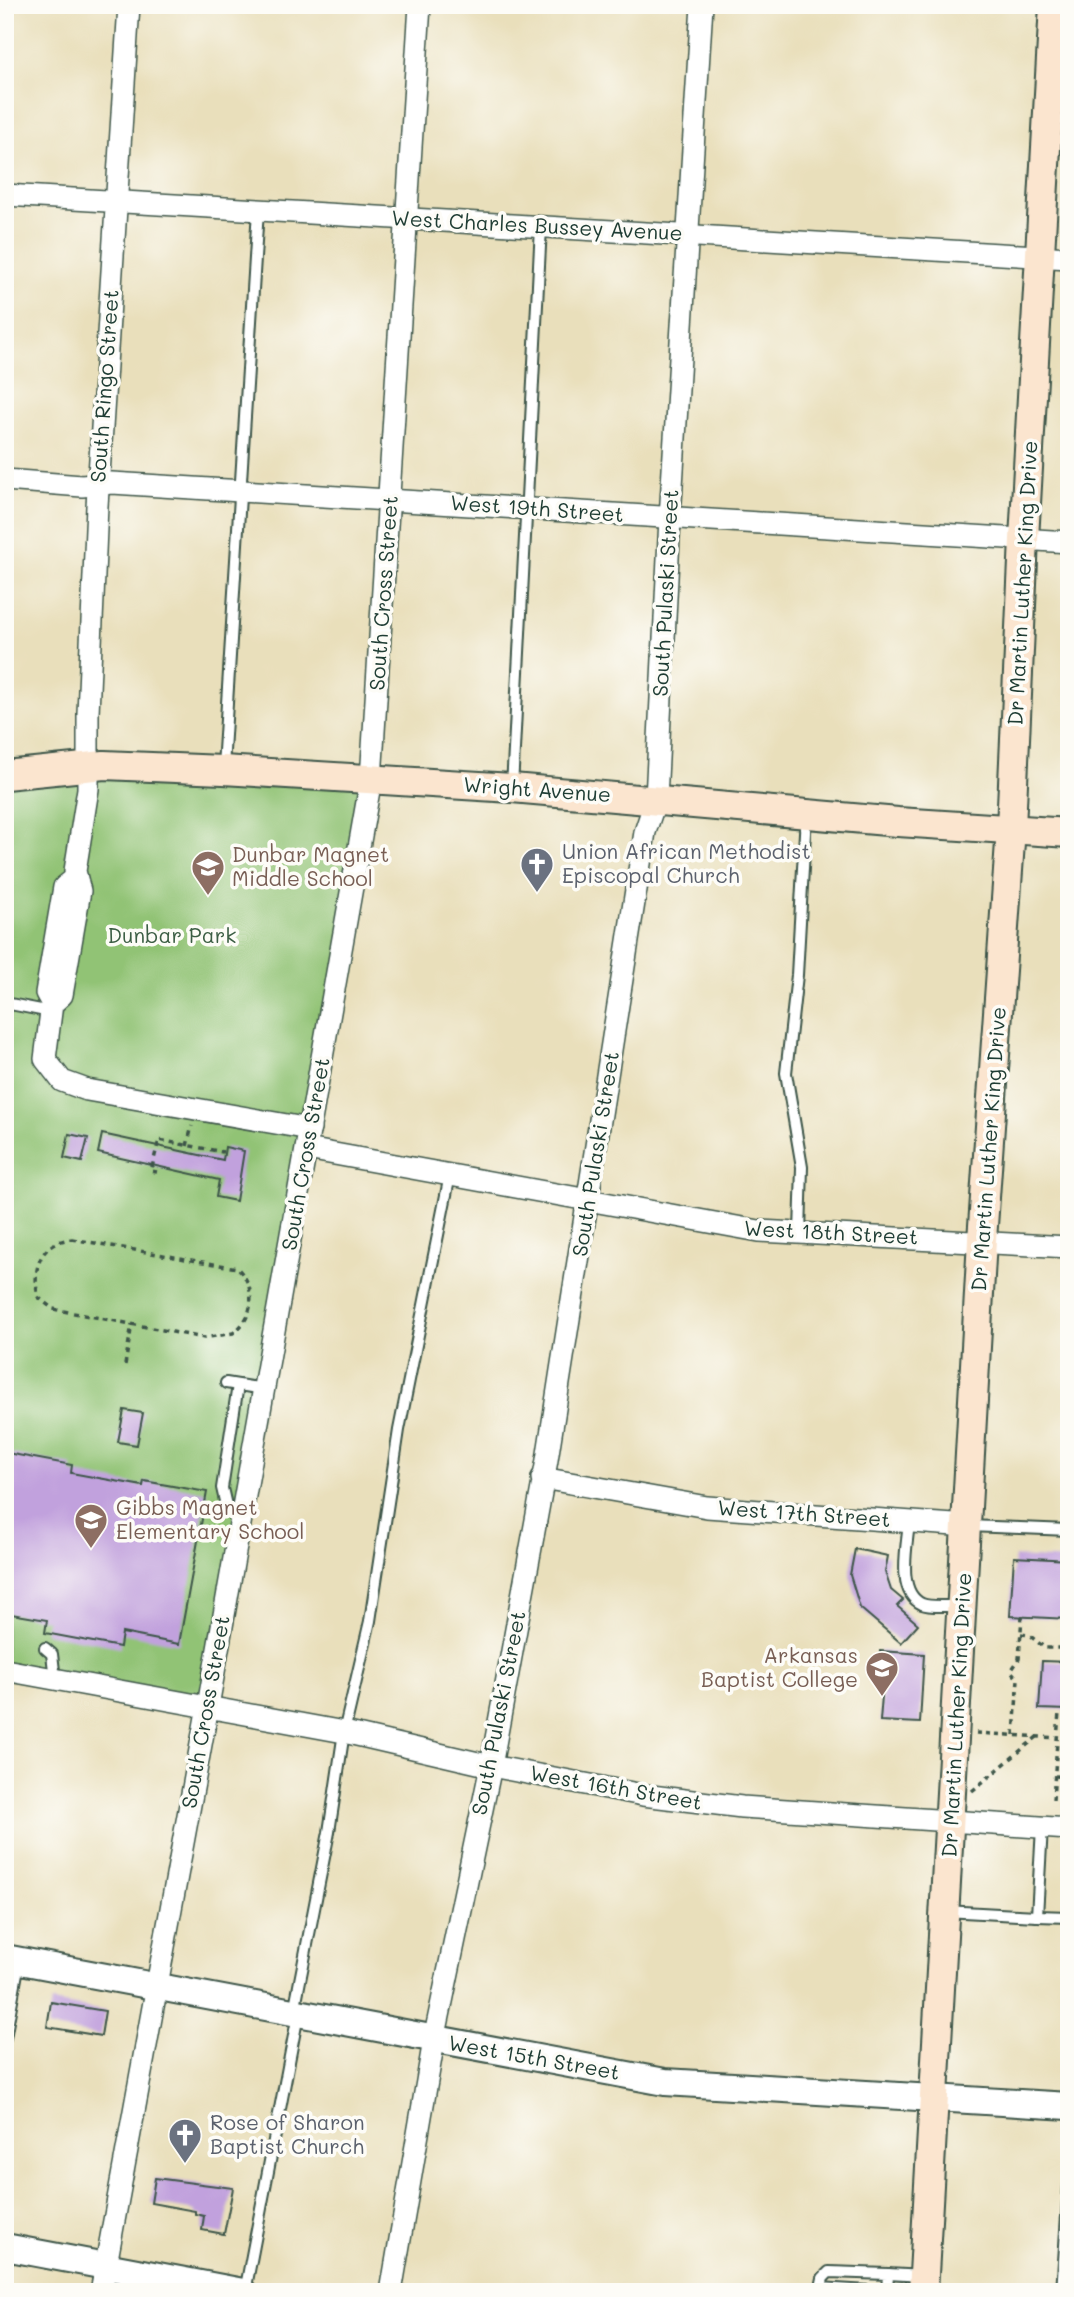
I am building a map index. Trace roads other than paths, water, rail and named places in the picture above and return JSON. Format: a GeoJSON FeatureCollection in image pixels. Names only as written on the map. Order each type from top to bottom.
{"type":"FeatureCollection","features":[{"type":"Feature","properties":{"kind":"main road","name":"Dr Martin Luther King Drive"},"geometry":{"type":"LineString","coordinates":[[923,2284],[968,1526],[982,1241],[1011,828],[1024,539],[1041,256],[1059,121],[1054,5]]}},
{"type":"Feature","properties":{"kind":"main road","name":"Wright Avenue"},"geometry":{"type":"LineString","coordinates":[[5,775],[89,766],[223,770],[512,788],[806,814],[1069,833]]}},
{"type":"Feature","properties":{"kind":"street","name":"South Ringo Street"},"geometry":{"type":"LineString","coordinates":[[52,1008],[62,995],[80,891],[74,879],[89,766],[88,713],[99,485],[129,5]]}},
{"type":"Feature","properties":{"kind":"street","name":"South Cross Street"},"geometry":{"type":"LineString","coordinates":[[101,2292],[208,1706],[371,779],[420,5]]}},
{"type":"Feature","properties":{"kind":"street","name":"South Pulaski Street"},"geometry":{"type":"LineString","coordinates":[[391,2292],[435,2040],[491,1766],[590,1201],[645,832],[656,799],[670,518],[702,5]]}},
{"type":"Feature","properties":{"kind":"street","name":"West Charles Bussey Avenue"},"geometry":{"type":"LineString","coordinates":[[5,195],[1069,258]]}},
{"type":"Feature","properties":{"kind":"street","name":"West 19th Street"},"geometry":{"type":"LineString","coordinates":[[5,480],[390,499],[1069,542]]}},
{"type":"Feature","properties":{"kind":"street","name":"West 18th Street"},"geometry":{"type":"LineString","coordinates":[[52,1008],[45,1059],[62,1082],[88,1090],[308,1139],[450,1175],[759,1231],[1069,1247]]}},
{"type":"Feature","properties":{"kind":"street","name":"West 17th Street"},"geometry":{"type":"LineString","coordinates":[[542,1478],[707,1507],[968,1526]]}},
{"type":"Feature","properties":{"kind":"street","name":"West 16th Street"},"geometry":{"type":"LineString","coordinates":[[5,1670],[344,1732],[491,1766],[697,1803],[1069,1829]]}},
{"type":"Feature","properties":{"kind":"street","name":"West 15th Street"},"geometry":{"type":"LineString","coordinates":[[12,1959],[665,2082],[1069,2106]]}},
{"type":"Feature","properties":{"kind":"street"},"geometry":{"type":"LineString","coordinates":[[5,2247],[244,2292]]}},
{"type":"Feature","properties":{"kind":"lane"},"geometry":{"type":"LineString","coordinates":[[223,770],[258,210]]}},
{"type":"Feature","properties":{"kind":"lane"},"geometry":{"type":"LineString","coordinates":[[512,788],[541,227]]}},
{"type":"Feature","properties":{"kind":"lane"},"geometry":{"type":"LineString","coordinates":[[800,1233],[802,1167],[786,1073],[797,975],[806,814]]}},
{"type":"Feature","properties":{"kind":"lane"},"geometry":{"type":"LineString","coordinates":[[5,1003],[52,1008]]}},
{"type":"Feature","properties":{"kind":"lane"},"geometry":{"type":"LineString","coordinates":[[244,2292],[296,2013],[344,1732],[370,1621],[399,1430],[450,1175]]}},
{"type":"Feature","properties":{"kind":"lane"},"geometry":{"type":"LineString","coordinates":[[241,1519],[227,1510],[222,1488],[232,1384],[264,1389]]}},
{"type":"Feature","properties":{"kind":"lane"},"geometry":{"type":"LineString","coordinates":[[909,1521],[905,1565],[908,1586],[914,1597],[922,1604],[963,1606]]}},
{"type":"Feature","properties":{"kind":"lane","name":"West 17th Street"},"geometry":{"type":"LineString","coordinates":[[968,1526],[1069,1530]]}},
{"type":"Feature","properties":{"kind":"lane"},"geometry":{"type":"LineString","coordinates":[[45,1648],[52,1654],[55,1679]]}},
{"type":"Feature","properties":{"kind":"lane"},"geometry":{"type":"LineString","coordinates":[[1037,1916],[1042,1827]]}},
{"type":"Feature","properties":{"kind":"lane"},"geometry":{"type":"LineString","coordinates":[[945,1911],[1069,1917]]}},
{"type":"Feature","properties":{"kind":"lane"},"geometry":{"type":"LineString","coordinates":[[5,2038],[12,1959]]}},
{"type":"Feature","properties":{"kind":"lane"},"geometry":{"type":"LineString","coordinates":[[1062,2292],[1069,2184]]}},
{"type":"Feature","properties":{"kind":"lane"},"geometry":{"type":"LineString","coordinates":[[888,2274],[886,2292],[820,2290],[822,2278],[829,2273],[888,2274],[923,2284]]}},
{"type":"Feature","properties":{"kind":"place","name":"Union African Methodist Episcopal Church"},"geometry":{"type":"Point","coordinates":[537,894]}},
{"type":"Feature","properties":{"kind":"place","name":"Dunbar Magnet Middle School"},"geometry":{"type":"Point","coordinates":[208,897]}},
{"type":"Feature","properties":{"kind":"place","name":"Gibbs Magnet Elementary School"},"geometry":{"type":"Point","coordinates":[91,1550]}},
{"type":"Feature","properties":{"kind":"place","name":"Arkansas Baptist College"},"geometry":{"type":"Point","coordinates":[882,1698]}},
{"type":"Feature","properties":{"kind":"place","name":"Rose of Sharon Baptist Church"},"geometry":{"type":"Point","coordinates":[185,2165]}},
{"type":"Feature","properties":{"kind":"park label","name":"Dunbar Park"},"geometry":{"type":"Point","coordinates":[172,936]}}]}
